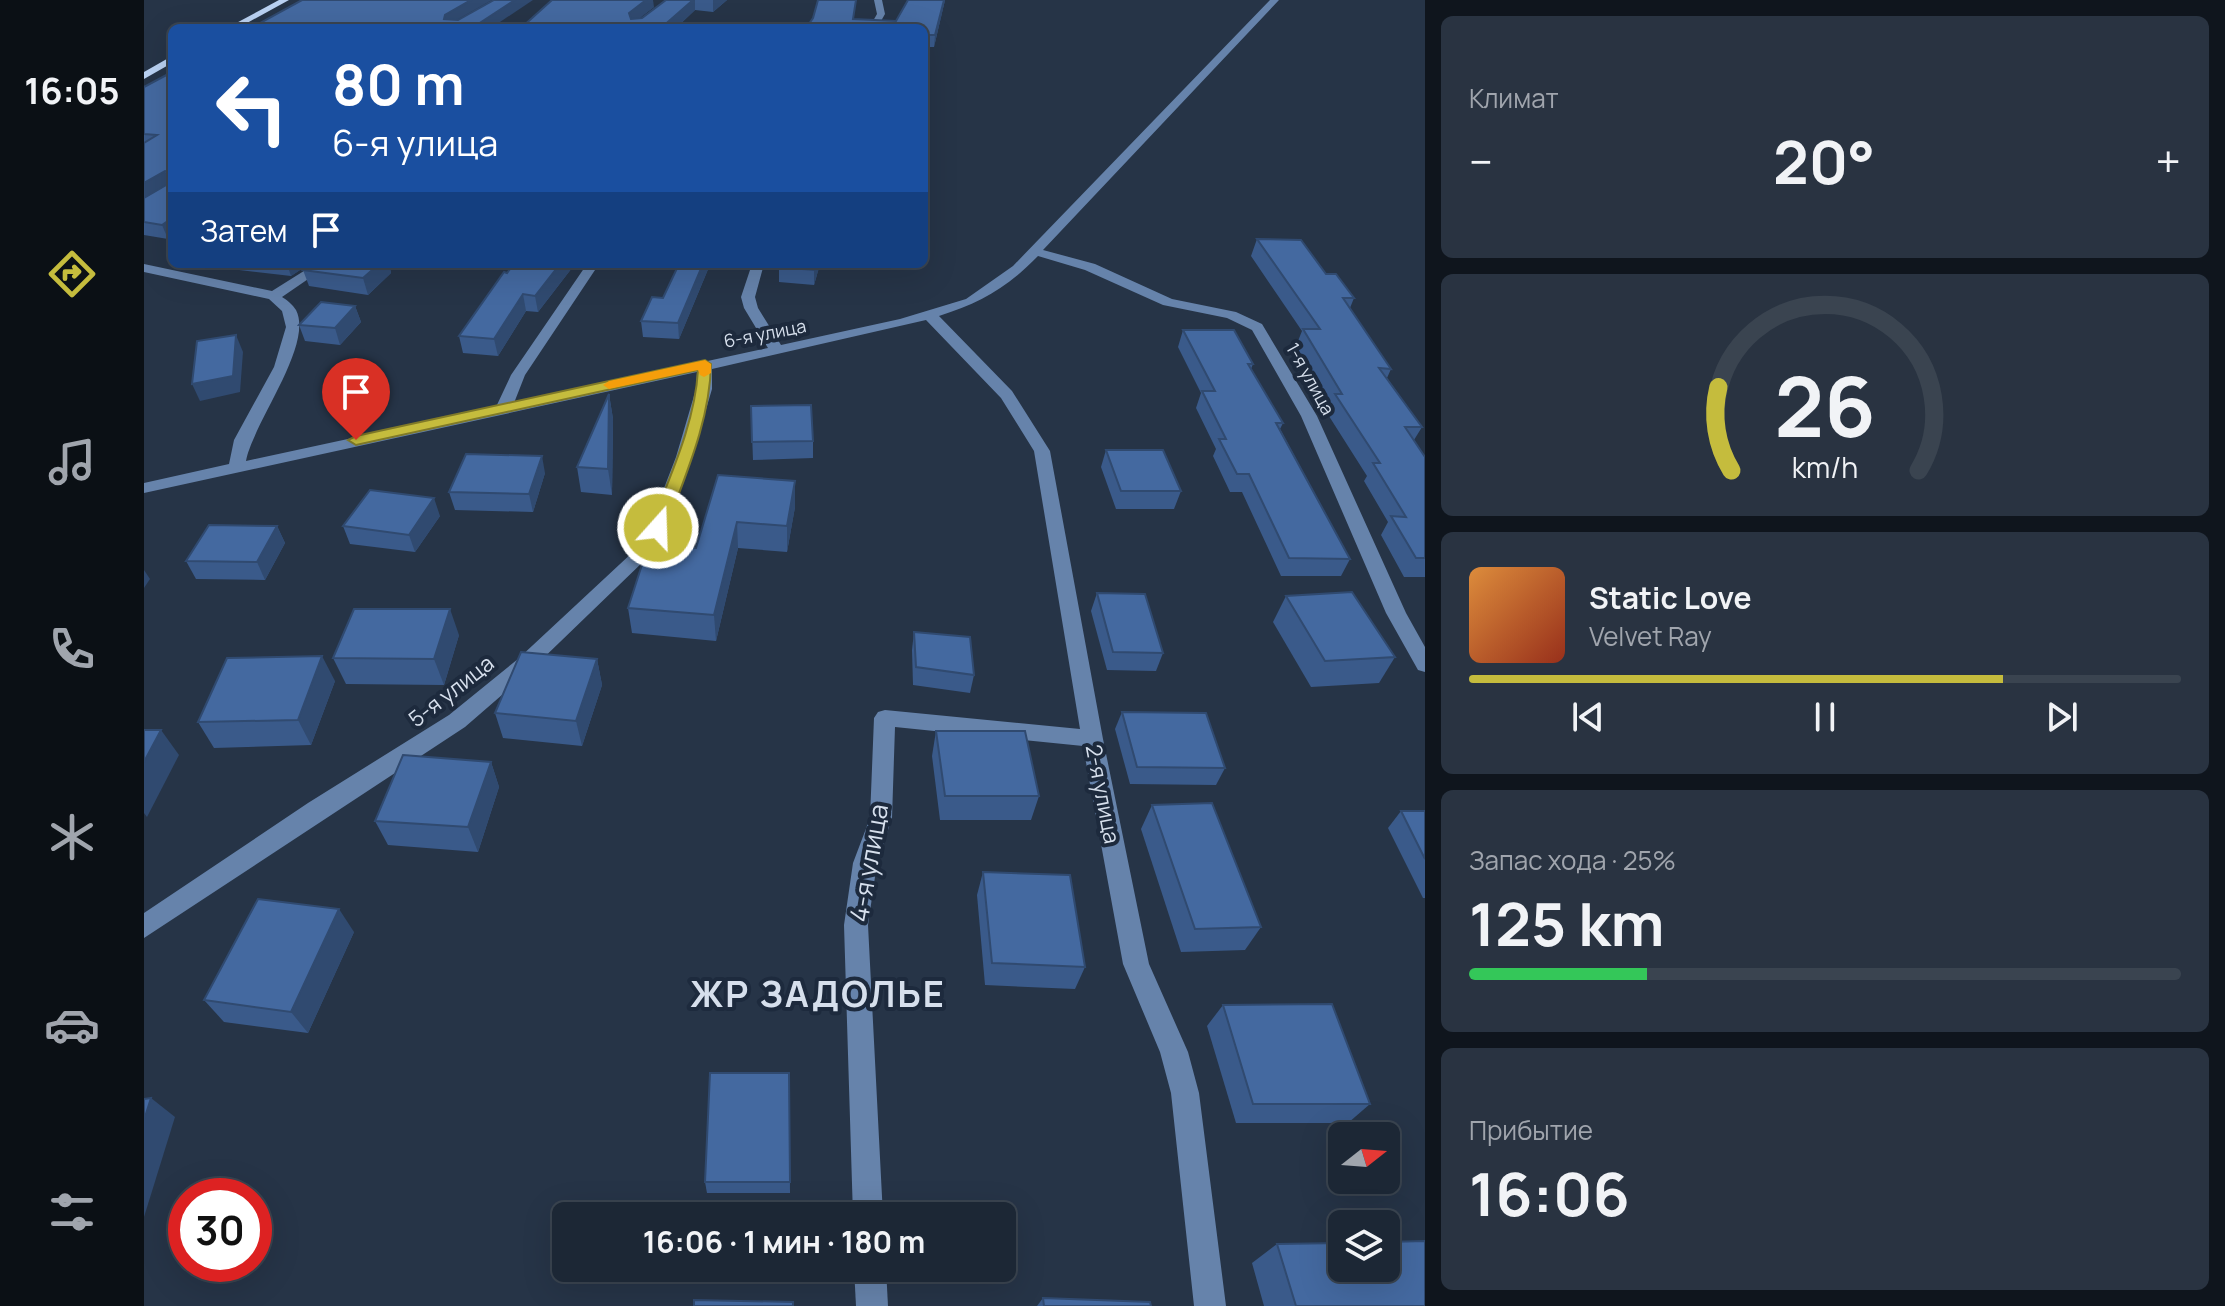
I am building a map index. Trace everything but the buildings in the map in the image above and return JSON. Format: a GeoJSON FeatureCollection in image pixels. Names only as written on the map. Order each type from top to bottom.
{"type":"FeatureCollection","features":[{"type":"Feature","properties":{"kind":"main road"},"geometry":{"type":"LineString","coordinates":[[239,24],[285,0]]}},
{"type":"Feature","properties":{"kind":"main road"},"geometry":{"type":"LineString","coordinates":[[144,76],[168,61]]}},
{"type":"Feature","properties":{"kind":"street"},"geometry":{"type":"LineString","coordinates":[[875,24],[881,14],[878,0]]}},
{"type":"Feature","properties":{"kind":"street","name":"6-я улица"},"geometry":{"type":"LineString","coordinates":[[144,488],[930,316],[989,292],[1011,275],[1275,0]]}},
{"type":"Feature","properties":{"kind":"street","name":"1-я улица"},"geometry":{"type":"LineString","coordinates":[[1034,251],[1090,267],[1168,302],[1231,315],[1257,327],[1309,416],[1396,613],[1425,665]]}},
{"type":"Feature","properties":{"kind":"street"},"geometry":{"type":"LineString","coordinates":[[144,268],[274,296],[289,310],[293,327],[271,389],[242,440],[237,467]]}},
{"type":"Feature","properties":{"kind":"street"},"geometry":{"type":"LineString","coordinates":[[274,296],[318,268]]}},
{"type":"Feature","properties":{"kind":"street"},"geometry":{"type":"LineString","coordinates":[[504,407],[518,375],[590,268]]}},
{"type":"Feature","properties":{"kind":"street"},"geometry":{"type":"LineString","coordinates":[[757,268],[748,297],[751,308],[777,350]]}},
{"type":"Feature","properties":{"kind":"street","name":"2-я улица"},"geometry":{"type":"LineString","coordinates":[[930,316],[1006,391],[1032,428],[1042,451],[1092,739],[1136,964],[1174,1052],[1185,1093],[1210,1306]]}},
{"type":"Feature","properties":{"kind":"street","name":"5-я улица"},"geometry":{"type":"LineString","coordinates":[[144,927],[316,810],[414,751],[457,721],[525,664],[640,555],[658,528],[684,457],[704,389],[705,364]]}},
{"type":"Feature","properties":{"kind":"street","name":"4-я улица"},"geometry":{"type":"LineString","coordinates":[[867,1202],[856,925],[865,863],[881,818],[885,718],[1092,739]]}},
{"type":"Feature","properties":{"kind":"street"},"geometry":{"type":"LineString","coordinates":[[871,1282],[872,1306]]}},
{"type":"Feature","properties":{"kind":"slow traffic"},"geometry":{"type":"LineString","coordinates":[[609,385],[705,364],[704,373]]}},
{"type":"Feature","properties":{"kind":"district","name":"ЖР ЗАДОЛЬЕ"},"geometry":{"type":"Point","coordinates":[818,994]}},
{"type":"Feature","properties":{"kind":"route"},"geometry":{"type":"LineString","coordinates":[[356,440],[705,364],[704,389],[658,528]]}}]}
